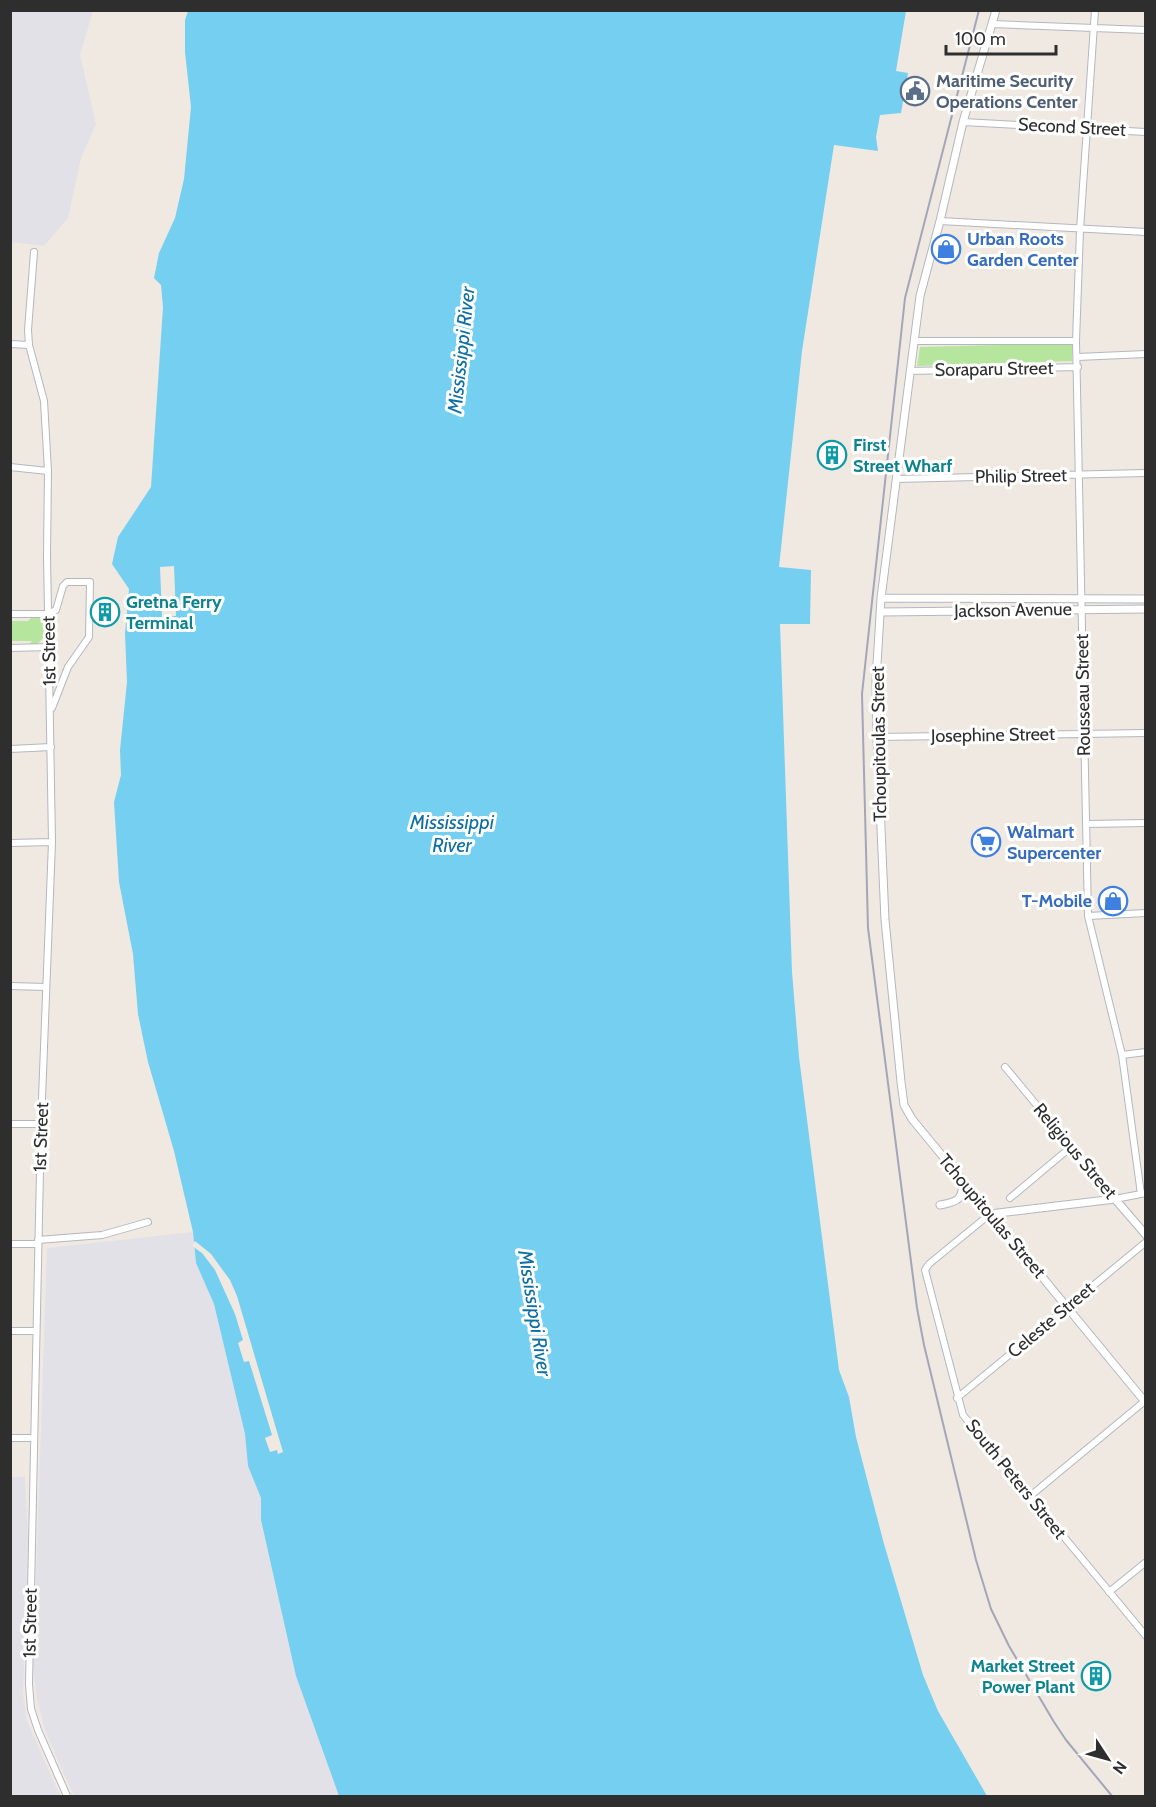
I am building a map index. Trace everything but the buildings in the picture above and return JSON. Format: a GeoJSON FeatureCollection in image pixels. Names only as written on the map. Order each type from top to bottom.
{"type":"FeatureCollection","features":[{"type":"Feature","properties":{"kind":"street","name":"Tchoupitoulas Street"},"geometry":{"type":"LineString","coordinates":[[996,10],[963,122],[920,296],[881,598],[876,681],[885,920],[904,1105],[912,1119],[1145,1402]]}},
{"type":"Feature","properties":{"kind":"street","name":"Rousseau Street"},"geometry":{"type":"LineString","coordinates":[[1095,10],[1080,230],[1076,341],[1088,916],[1122,1055],[1143,1193]]}},
{"type":"Feature","properties":{"kind":"street"},"geometry":{"type":"LineString","coordinates":[[992,24],[1146,30]]}},
{"type":"Feature","properties":{"kind":"street","name":"Second Street"},"geometry":{"type":"LineString","coordinates":[[963,122],[1088,127],[1146,132]]}},
{"type":"Feature","properties":{"kind":"street"},"geometry":{"type":"LineString","coordinates":[[940,221],[1146,232]]}},
{"type":"Feature","properties":{"kind":"street","name":"1st Street"},"geometry":{"type":"LineString","coordinates":[[33,252],[29,345],[45,401],[48,471],[52,842],[41,1124],[29,1684],[31,1709],[38,1730],[67,1797]]}},
{"type":"Feature","properties":{"kind":"street","name":"Soraparu Street"},"geometry":{"type":"LineString","coordinates":[[914,341],[1076,341]]}},
{"type":"Feature","properties":{"kind":"street"},"geometry":{"type":"LineString","coordinates":[[10,344],[29,345]]}},
{"type":"Feature","properties":{"kind":"street","name":"Soraparu Street"},"geometry":{"type":"LineString","coordinates":[[1077,357],[1146,354]]}},
{"type":"Feature","properties":{"kind":"street","name":"Soraparu Street"},"geometry":{"type":"LineString","coordinates":[[910,370],[1078,367]]}},
{"type":"Feature","properties":{"kind":"street"},"geometry":{"type":"LineString","coordinates":[[10,466],[48,471]]}},
{"type":"Feature","properties":{"kind":"street","name":"Philip Street"},"geometry":{"type":"LineString","coordinates":[[896,478],[1146,473]]}},
{"type":"Feature","properties":{"kind":"street"},"geometry":{"type":"LineString","coordinates":[[10,614],[48,614],[56,610],[63,586],[67,582],[90,582],[89,637],[68,667],[51,711]]}},
{"type":"Feature","properties":{"kind":"street","name":"Jackson Avenue"},"geometry":{"type":"LineString","coordinates":[[881,598],[1146,598]]}},
{"type":"Feature","properties":{"kind":"street","name":"Jackson Avenue"},"geometry":{"type":"LineString","coordinates":[[881,612],[1146,609]]}},
{"type":"Feature","properties":{"kind":"street"},"geometry":{"type":"LineString","coordinates":[[10,648],[49,647]]}},
{"type":"Feature","properties":{"kind":"street","name":"Josephine Street"},"geometry":{"type":"LineString","coordinates":[[877,737],[1146,733]]}},
{"type":"Feature","properties":{"kind":"street"},"geometry":{"type":"LineString","coordinates":[[10,749],[51,747]]}},
{"type":"Feature","properties":{"kind":"street"},"geometry":{"type":"LineString","coordinates":[[1086,824],[1146,823]]}},
{"type":"Feature","properties":{"kind":"street"},"geometry":{"type":"LineString","coordinates":[[10,843],[52,842]]}},
{"type":"Feature","properties":{"kind":"street"},"geometry":{"type":"LineString","coordinates":[[1088,916],[1146,913]]}},
{"type":"Feature","properties":{"kind":"street"},"geometry":{"type":"LineString","coordinates":[[10,986],[46,987]]}},
{"type":"Feature","properties":{"kind":"street"},"geometry":{"type":"LineString","coordinates":[[1122,1055],[1146,1052]]}},
{"type":"Feature","properties":{"kind":"street","name":"Religious Street"},"geometry":{"type":"LineString","coordinates":[[1005,1067],[1146,1235]]}},
{"type":"Feature","properties":{"kind":"street"},"geometry":{"type":"LineString","coordinates":[[10,1124],[41,1124]]}},
{"type":"Feature","properties":{"kind":"street"},"geometry":{"type":"LineString","coordinates":[[1010,1198],[1071,1147]]}},
{"type":"Feature","properties":{"kind":"street"},"geometry":{"type":"LineString","coordinates":[[940,1205],[954,1203],[961,1197],[963,1181]]}},
{"type":"Feature","properties":{"kind":"street"},"geometry":{"type":"LineString","coordinates":[[990,1214],[1115,1199],[1143,1193]]}},
{"type":"Feature","properties":{"kind":"street","name":"South Peters Street"},"geometry":{"type":"LineString","coordinates":[[990,1214],[929,1264],[925,1270],[963,1415],[1146,1636]]}},
{"type":"Feature","properties":{"kind":"street"},"geometry":{"type":"LineString","coordinates":[[10,1244],[102,1235],[148,1222]]}},
{"type":"Feature","properties":{"kind":"street","name":"Celeste Street"},"geometry":{"type":"LineString","coordinates":[[957,1398],[1146,1242]]}},
{"type":"Feature","properties":{"kind":"street"},"geometry":{"type":"LineString","coordinates":[[10,1331],[36,1331]]}},
{"type":"Feature","properties":{"kind":"street"},"geometry":{"type":"LineString","coordinates":[[1029,1497],[1145,1402]]}},
{"type":"Feature","properties":{"kind":"street"},"geometry":{"type":"LineString","coordinates":[[10,1438],[34,1438]]}},
{"type":"Feature","properties":{"kind":"street"},"geometry":{"type":"LineString","coordinates":[[1109,1592],[1146,1562]]}},
{"type":"Feature","properties":{"kind":"shaded area"},"geometry":{"type":"Polygon","coordinates":[[[10,11],[93,11],[80,55],[96,124],[81,158],[68,218],[44,246],[11,242],[10,11]]]}},
{"type":"Feature","properties":{"kind":"shaded area"},"geometry":{"type":"Polygon","coordinates":[[[193,1232],[196,1263],[214,1304],[245,1434],[248,1466],[261,1498],[261,1520],[296,1676],[339,1796],[74,1796],[45,1731],[37,1698],[33,1666],[47,1248],[193,1232]]]}},
{"type":"Feature","properties":{"kind":"shaded area"},"geometry":{"type":"Polygon","coordinates":[[[11,1477],[25,1477],[28,1542],[23,1694],[27,1721],[60,1796],[11,1796],[11,1477]]]}},
{"type":"Feature","properties":{"kind":"green space"},"geometry":{"type":"Polygon","coordinates":[[[1072,343],[1072,361],[917,366],[920,347],[1072,343]]]}},
{"type":"Feature","properties":{"kind":"green space"},"geometry":{"type":"Polygon","coordinates":[[[33,616],[44,621],[46,631],[44,637],[35,645],[28,646],[32,641],[11,641],[11,621],[28,621],[33,616]]]}},
{"type":"Feature","properties":{"kind":"water","name":"Mississippi River"},"geometry":{"type":"Polygon","coordinates":[[[188,11],[906,11],[896,71],[908,73],[901,113],[880,115],[876,137],[878,151],[834,145],[802,351],[779,567],[811,570],[810,624],[780,624],[792,972],[799,1057],[839,1370],[849,1397],[856,1437],[884,1544],[923,1675],[938,1711],[987,1796],[339,1796],[296,1676],[261,1520],[261,1498],[248,1466],[245,1434],[214,1304],[196,1263],[193,1232],[174,1151],[148,1062],[138,1014],[133,954],[119,882],[114,802],[121,775],[120,750],[127,682],[125,634],[129,589],[112,564],[118,537],[151,487],[163,307],[161,285],[154,278],[159,253],[175,218],[184,179],[191,107],[185,52],[185,20],[188,11]]]}},
{"type":"Feature","properties":{"kind":"pier"},"geometry":{"type":"Polygon","coordinates":[[[174,566],[176,616],[162,617],[160,567],[174,566]]]}},
{"type":"Feature","properties":{"kind":"pier"},"geometry":{"type":"Polygon","coordinates":[[[195,1241],[211,1254],[230,1280],[237,1296],[283,1452],[278,1454],[277,1450],[270,1452],[265,1438],[272,1435],[249,1361],[244,1362],[238,1343],[243,1340],[235,1314],[215,1270],[202,1253],[192,1246],[195,1241]]]}},
{"type":"Feature","properties":{"kind":"railway"},"geometry":{"type":"LineString","coordinates":[[979,10],[905,298],[862,694],[868,928],[917,1308],[976,1560],[991,1609],[1009,1646],[1066,1740],[1112,1796]]}},
{"type":"Feature","properties":{"kind":"place","name":"Maritime Security Operations Center"},"geometry":{"type":"Point","coordinates":[915,91]}},
{"type":"Feature","properties":{"kind":"place","name":"Urban Roots Garden Center"},"geometry":{"type":"Point","coordinates":[946,249]}},
{"type":"Feature","properties":{"kind":"place","name":"First Street Wharf"},"geometry":{"type":"Point","coordinates":[832,455]}},
{"type":"Feature","properties":{"kind":"place","name":"Gretna Ferry Terminal"},"geometry":{"type":"Point","coordinates":[105,612]}},
{"type":"Feature","properties":{"kind":"place","name":"Walmart Supercenter"},"geometry":{"type":"Point","coordinates":[986,842]}},
{"type":"Feature","properties":{"kind":"place","name":"T-Mobile"},"geometry":{"type":"Point","coordinates":[1113,901]}},
{"type":"Feature","properties":{"kind":"place","name":"Market Street Power Plant"},"geometry":{"type":"Point","coordinates":[1096,1676]}}]}
